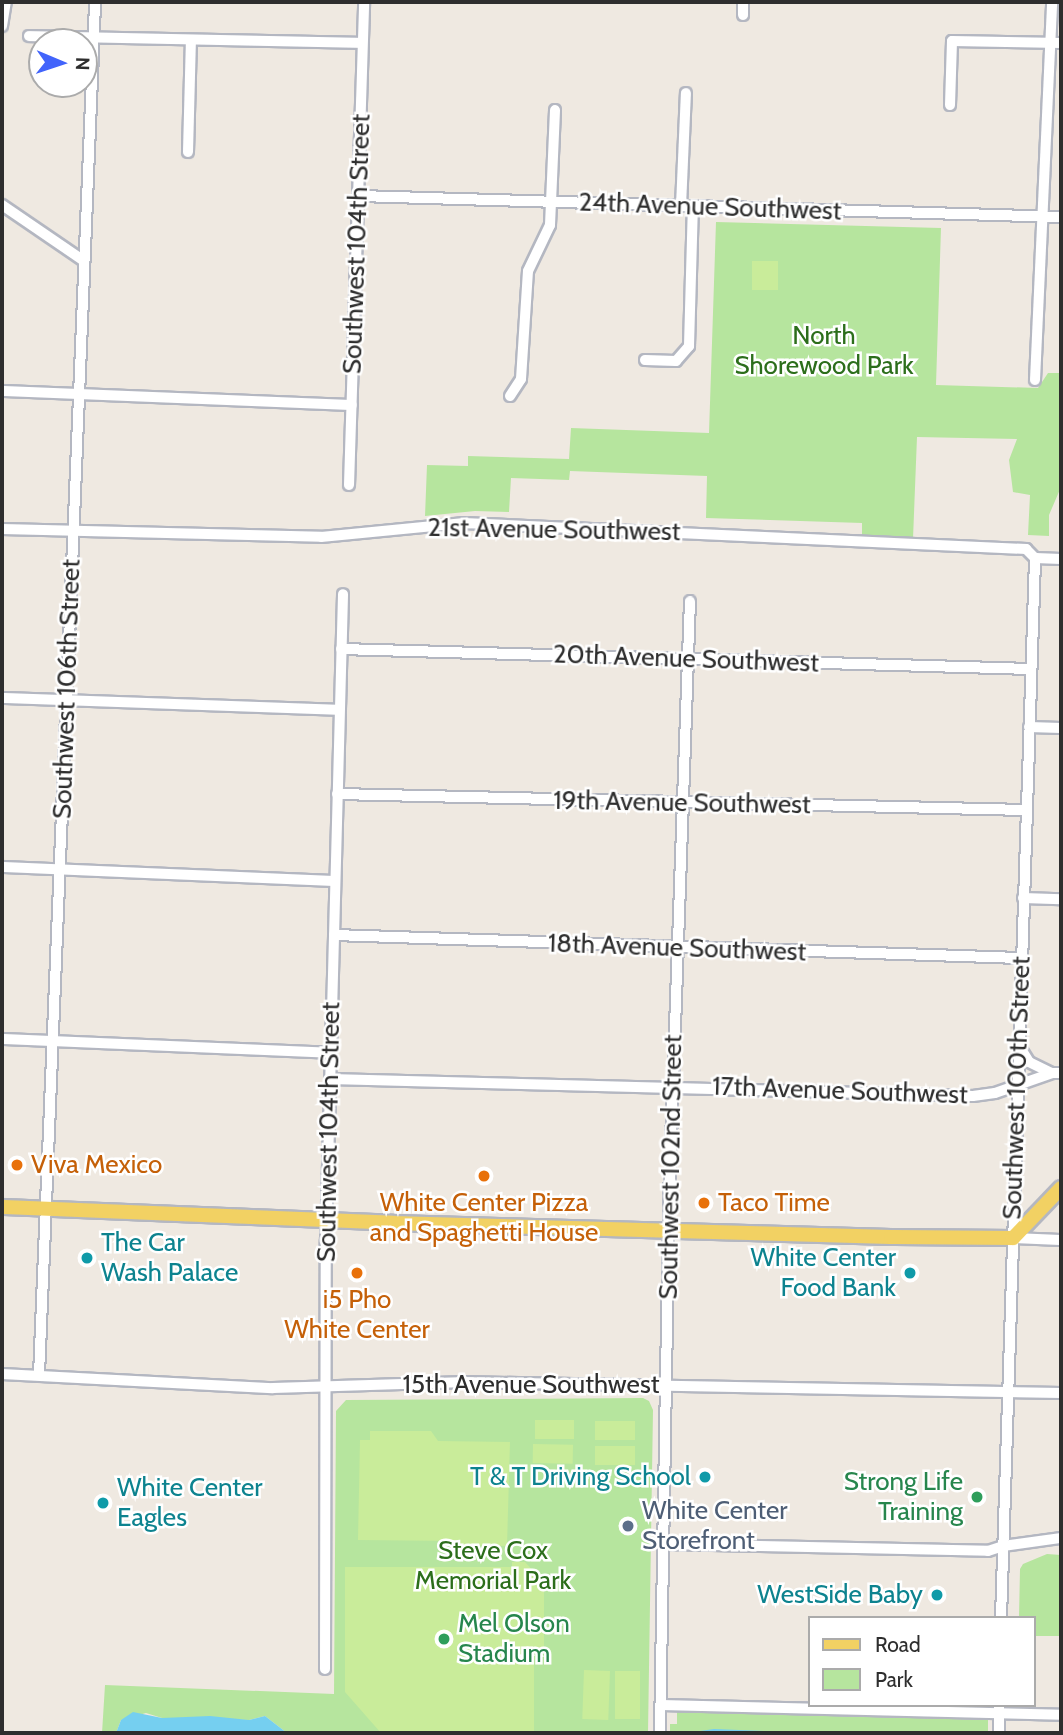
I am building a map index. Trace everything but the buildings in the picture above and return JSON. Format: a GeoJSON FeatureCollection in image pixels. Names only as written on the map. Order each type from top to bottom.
{"type":"FeatureCollection","features":[{"type":"Feature","properties":{"kind":"main road"},"geometry":{"type":"LineString","coordinates":[[2,1207],[669,1231],[1013,1238],[1061,1188]]}},
{"type":"Feature","properties":{"kind":"street"},"geometry":{"type":"LineString","coordinates":[[2,26],[6,2]]}},
{"type":"Feature","properties":{"kind":"street","name":"Southwest 106th Street"},"geometry":{"type":"LineString","coordinates":[[93,28],[94,2]]}},
{"type":"Feature","properties":{"kind":"street","name":"Southwest 104th Street"},"geometry":{"type":"LineString","coordinates":[[349,485],[364,2]]}},
{"type":"Feature","properties":{"kind":"street"},"geometry":{"type":"LineString","coordinates":[[743,2],[743,15]]}},
{"type":"Feature","properties":{"kind":"street"},"geometry":{"type":"LineString","coordinates":[[1035,380],[1042,216],[1056,43],[1052,2]]}},
{"type":"Feature","properties":{"kind":"street"},"geometry":{"type":"LineString","coordinates":[[98,37],[362,43]]}},
{"type":"Feature","properties":{"kind":"street"},"geometry":{"type":"LineString","coordinates":[[188,152],[191,40]]}},
{"type":"Feature","properties":{"kind":"street"},"geometry":{"type":"LineString","coordinates":[[950,105],[952,41],[1056,43]]}},
{"type":"Feature","properties":{"kind":"street"},"geometry":{"type":"LineString","coordinates":[[681,206],[686,93]]}},
{"type":"Feature","properties":{"kind":"street","name":"Southwest 106th Street"},"geometry":{"type":"LineString","coordinates":[[39,1375],[91,98]]}},
{"type":"Feature","properties":{"kind":"street"},"geometry":{"type":"LineString","coordinates":[[510,396],[521,379],[528,271],[548,235],[552,202],[555,110]]}},
{"type":"Feature","properties":{"kind":"street","name":"24th Avenue Southwest"},"geometry":{"type":"LineString","coordinates":[[359,196],[1061,217]]}},
{"type":"Feature","properties":{"kind":"street"},"geometry":{"type":"LineString","coordinates":[[2,205],[84,261]]}},
{"type":"Feature","properties":{"kind":"street"},"geometry":{"type":"LineString","coordinates":[[645,360],[676,361],[689,346],[693,206]]}},
{"type":"Feature","properties":{"kind":"street"},"geometry":{"type":"LineString","coordinates":[[2,391],[352,405]]}},
{"type":"Feature","properties":{"kind":"street","name":"21st Avenue Southwest"},"geometry":{"type":"LineString","coordinates":[[2,529],[321,537],[464,523],[1026,549],[1035,558],[1061,559]]}},
{"type":"Feature","properties":{"kind":"street","name":"Southwest 100th Street"},"geometry":{"type":"LineString","coordinates":[[1001,1616],[1035,558]]}},
{"type":"Feature","properties":{"kind":"street","name":"Southwest 104th Street"},"geometry":{"type":"LineString","coordinates":[[326,1669],[327,1220],[343,594]]}},
{"type":"Feature","properties":{"kind":"street","name":"Southwest 102nd Street"},"geometry":{"type":"LineString","coordinates":[[660,1733],[669,1231],[690,601]]}},
{"type":"Feature","properties":{"kind":"street","name":"20th Avenue Southwest"},"geometry":{"type":"LineString","coordinates":[[341,649],[1031,669]]}},
{"type":"Feature","properties":{"kind":"street"},"geometry":{"type":"LineString","coordinates":[[2,698],[339,710]]}},
{"type":"Feature","properties":{"kind":"street"},"geometry":{"type":"LineString","coordinates":[[1029,727],[1061,728]]}},
{"type":"Feature","properties":{"kind":"street","name":"19th Avenue Southwest"},"geometry":{"type":"LineString","coordinates":[[337,794],[1026,810]]}},
{"type":"Feature","properties":{"kind":"street"},"geometry":{"type":"LineString","coordinates":[[2,867],[335,881]]}},
{"type":"Feature","properties":{"kind":"street"},"geometry":{"type":"LineString","coordinates":[[1023,898],[1061,899]]}},
{"type":"Feature","properties":{"kind":"street","name":"18th Avenue Southwest"},"geometry":{"type":"LineString","coordinates":[[334,935],[1021,958]]}},
{"type":"Feature","properties":{"kind":"street"},"geometry":{"type":"LineString","coordinates":[[2,1039],[331,1053]]}},
{"type":"Feature","properties":{"kind":"street","name":"17th Avenue Southwest"},"geometry":{"type":"LineString","coordinates":[[1019,1046],[1026,1059],[1056,1073]]}},
{"type":"Feature","properties":{"kind":"street","name":"17th Avenue Southwest"},"geometry":{"type":"LineString","coordinates":[[330,1079],[973,1096],[1018,1086],[1056,1073]]}},
{"type":"Feature","properties":{"kind":"street"},"geometry":{"type":"LineString","coordinates":[[1013,1238],[1061,1240]]}},
{"type":"Feature","properties":{"kind":"street","name":"15th Avenue Southwest"},"geometry":{"type":"LineString","coordinates":[[2,1374],[273,1388],[459,1382],[1061,1393]]}},
{"type":"Feature","properties":{"kind":"street"},"geometry":{"type":"LineString","coordinates":[[664,1544],[988,1551],[1003,1546],[1061,1538]]}},
{"type":"Feature","properties":{"kind":"street"},"geometry":{"type":"LineString","coordinates":[[661,1705],[808,1707]]}},
{"type":"Feature","properties":{"kind":"street"},"geometry":{"type":"LineString","coordinates":[[830,1707],[999,1709],[1061,1715]]}},
{"type":"Feature","properties":{"kind":"street"},"geometry":{"type":"LineString","coordinates":[[999,1709],[999,1733]]}},
{"type":"Feature","properties":{"kind":"green space","name":"North Shorewood Park"},"geometry":{"type":"Polygon","coordinates":[[[716,222],[941,228],[936,385],[1038,388],[1048,373],[1061,373],[1061,487],[1049,515],[1049,536],[1028,535],[1030,495],[1013,492],[1009,460],[1017,439],[917,437],[913,539],[862,538],[862,523],[706,518],[707,476],[570,471],[569,480],[511,478],[509,512],[475,511],[425,516],[427,465],[468,466],[468,456],[569,459],[571,428],[709,433],[716,222]]]}},
{"type":"Feature","properties":{"kind":"green space"},"geometry":{"type":"Polygon","coordinates":[[[752,261],[778,261],[778,290],[752,290],[752,261]]]}},
{"type":"Feature","properties":{"kind":"green space","name":"Steve Cox Memorial Park"},"geometry":{"type":"Polygon","coordinates":[[[643,1398],[649,1401],[653,1410],[648,1733],[287,1733],[265,1716],[249,1720],[162,1718],[146,1713],[121,1720],[116,1733],[102,1733],[105,1685],[334,1694],[336,1411],[346,1400],[643,1398]]]}},
{"type":"Feature","properties":{"kind":"green space"},"geometry":{"type":"Polygon","coordinates":[[[535,1420],[574,1420],[574,1439],[535,1439],[535,1420]]]}},
{"type":"Feature","properties":{"kind":"green space"},"geometry":{"type":"Polygon","coordinates":[[[595,1421],[635,1421],[635,1440],[595,1440],[595,1421]]]}},
{"type":"Feature","properties":{"kind":"green space"},"geometry":{"type":"Polygon","coordinates":[[[370,1431],[431,1431],[438,1441],[510,1442],[507,1546],[459,1545],[456,1541],[358,1540],[360,1440],[370,1440],[370,1431]]]}},
{"type":"Feature","properties":{"kind":"green space"},"geometry":{"type":"Polygon","coordinates":[[[533,1444],[573,1445],[573,1464],[533,1463],[533,1444]]]}},
{"type":"Feature","properties":{"kind":"green space"},"geometry":{"type":"Polygon","coordinates":[[[595,1446],[635,1446],[635,1465],[595,1465],[595,1446]]]}},
{"type":"Feature","properties":{"kind":"green space"},"geometry":{"type":"Polygon","coordinates":[[[1047,1554],[1061,1555],[1061,1636],[1035,1636],[1035,1616],[1019,1616],[1020,1569],[1023,1564],[1047,1554]]]}},
{"type":"Feature","properties":{"kind":"green space","name":"Mel Olson Stadium"},"geometry":{"type":"Polygon","coordinates":[[[512,1562],[525,1562],[544,1583],[544,1648],[534,1649],[534,1733],[381,1733],[345,1692],[345,1567],[512,1567],[512,1562]]]}},
{"type":"Feature","properties":{"kind":"green space"},"geometry":{"type":"Polygon","coordinates":[[[584,1670],[610,1671],[608,1720],[582,1719],[584,1670]]]}},
{"type":"Feature","properties":{"kind":"green space"},"geometry":{"type":"Polygon","coordinates":[[[615,1671],[640,1671],[640,1719],[615,1719],[615,1671]]]}},
{"type":"Feature","properties":{"kind":"green space"},"geometry":{"type":"Polygon","coordinates":[[[677,1711],[988,1720],[988,1733],[670,1733],[670,1724],[677,1724],[677,1711]]]}},
{"type":"Feature","properties":{"kind":"water"},"geometry":{"type":"Polygon","coordinates":[[[133,1712],[162,1718],[210,1716],[249,1720],[265,1716],[287,1733],[116,1733],[121,1720],[133,1712]]]}},
{"type":"Feature","properties":{"kind":"water"},"geometry":{"type":"Polygon","coordinates":[[[714,1729],[765,1731],[771,1733],[686,1733],[714,1729]]]}},
{"type":"Feature","properties":{"kind":"place","name":"Viva Mexico"},"geometry":{"type":"Point","coordinates":[17,1165]}},
{"type":"Feature","properties":{"kind":"place","name":"White Center Pizza and Spaghetti House"},"geometry":{"type":"Point","coordinates":[484,1176]}},
{"type":"Feature","properties":{"kind":"place","name":"Taco Time"},"geometry":{"type":"Point","coordinates":[704,1203]}},
{"type":"Feature","properties":{"kind":"place","name":"The Car Wash Palace"},"geometry":{"type":"Point","coordinates":[87,1258]}},
{"type":"Feature","properties":{"kind":"place","name":"i5 Pho White Center"},"geometry":{"type":"Point","coordinates":[357,1273]}},
{"type":"Feature","properties":{"kind":"place","name":"White Center Food Bank"},"geometry":{"type":"Point","coordinates":[910,1273]}},
{"type":"Feature","properties":{"kind":"place","name":"T & T Driving School"},"geometry":{"type":"Point","coordinates":[705,1477]}},
{"type":"Feature","properties":{"kind":"place","name":"Strong Life Training"},"geometry":{"type":"Point","coordinates":[977,1497]}},
{"type":"Feature","properties":{"kind":"place","name":"White Center Eagles"},"geometry":{"type":"Point","coordinates":[103,1503]}},
{"type":"Feature","properties":{"kind":"place","name":"White Center Storefront"},"geometry":{"type":"Point","coordinates":[628,1526]}},
{"type":"Feature","properties":{"kind":"place","name":"WestSide Baby"},"geometry":{"type":"Point","coordinates":[937,1595]}},
{"type":"Feature","properties":{"kind":"place","name":"Mel Olson Stadium"},"geometry":{"type":"Point","coordinates":[444,1639]}}]}
